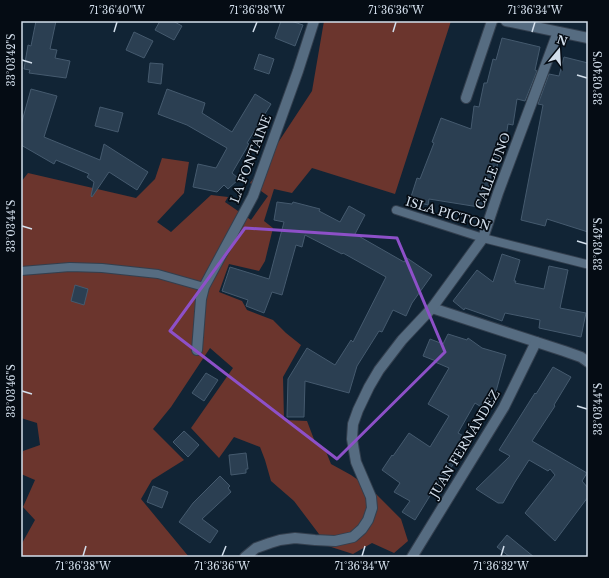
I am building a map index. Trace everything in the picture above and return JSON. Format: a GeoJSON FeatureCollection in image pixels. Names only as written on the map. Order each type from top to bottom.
{"type":"FeatureCollection","features":[{"type":"Feature","properties":{"kind":"street","name":"LA FONTAINE"},"geometry":{"type":"LineString","coordinates":[[197,350],[204,287],[253,196],[298,71],[314,21]]}},
{"type":"Feature","properties":{"kind":"street"},"geometry":{"type":"LineString","coordinates":[[466,98],[492,21]]}},
{"type":"Feature","properties":{"kind":"street"},"geometry":{"type":"LineString","coordinates":[[506,21],[588,38]]}},
{"type":"Feature","properties":{"kind":"street","name":"CALLE UNO"},"geometry":{"type":"LineString","coordinates":[[245,557],[256,548],[270,542],[280,540],[295,538],[335,541],[352,537],[362,529],[368,520],[372,503],[371,497],[356,462],[352,439],[353,424],[369,387],[379,370],[402,340],[432,308],[483,238],[558,32]]}},
{"type":"Feature","properties":{"kind":"street"},"geometry":{"type":"LineString","coordinates":[[432,308],[570,353],[581,357],[588,362]]}},
{"type":"Feature","properties":{"kind":"street","name":"JUAN FERNÁNDEZ"},"geometry":{"type":"LineString","coordinates":[[412,557],[504,407],[536,342]]}},
{"type":"Feature","properties":{"kind":"lane","name":"ISLA PICTON"},"geometry":{"type":"LineString","coordinates":[[396,210],[483,238],[586,264]]}},
{"type":"Feature","properties":{"kind":"lane"},"geometry":{"type":"LineString","coordinates":[[21,271],[70,267],[102,268],[158,274],[204,287]]}},
{"type":"Feature","properties":{"kind":"highlighted area"},"geometry":{"type":"Polygon","coordinates":[[[245,228],[397,238],[445,352],[337,459],[170,331],[245,228]]]}},
{"type":"Feature","properties":{"kind":"shaded area"},"geometry":{"type":"Polygon","coordinates":[[[324,21],[451,21],[395,194],[312,168],[292,193],[274,189],[264,221],[273,228],[265,261],[259,271],[229,264],[219,292],[242,301],[247,310],[273,320],[301,345],[283,377],[284,420],[307,421],[315,442],[325,449],[331,464],[351,475],[371,489],[401,519],[408,541],[394,553],[372,543],[353,554],[328,546],[294,501],[271,481],[260,447],[234,437],[219,458],[191,428],[233,368],[210,348],[171,407],[153,429],[184,460],[152,480],[141,499],[189,557],[21,557],[21,545],[35,520],[23,507],[35,480],[21,474],[21,459],[23,451],[40,445],[37,423],[21,418],[21,182],[28,173],[136,198],[155,179],[162,158],[189,162],[184,193],[157,222],[171,232],[211,195],[228,197],[225,202],[251,220],[268,196],[250,183],[312,91],[324,21]]]}},
{"type":"Feature","properties":{"kind":"building"},"geometry":{"type":"Polygon","coordinates":[[[36,21],[56,21],[50,49],[57,50],[55,58],[70,61],[66,78],[29,73],[30,70],[24,69],[28,45],[31,46],[36,21]]]}},
{"type":"Feature","properties":{"kind":"building"},"geometry":{"type":"Polygon","coordinates":[[[160,21],[173,21],[182,26],[174,40],[155,30],[160,21]]]}},
{"type":"Feature","properties":{"kind":"building"},"geometry":{"type":"Polygon","coordinates":[[[281,21],[291,21],[303,25],[295,46],[275,38],[281,21]]]}},
{"type":"Feature","properties":{"kind":"building"},"geometry":{"type":"Polygon","coordinates":[[[134,32],[153,41],[144,58],[126,50],[134,32]]]}},
{"type":"Feature","properties":{"kind":"building"},"geometry":{"type":"Polygon","coordinates":[[[502,38],[540,47],[535,70],[537,71],[525,101],[517,99],[513,125],[508,124],[505,144],[501,144],[497,167],[493,166],[485,208],[429,199],[428,205],[410,200],[417,178],[420,179],[434,143],[432,142],[441,118],[471,129],[474,106],[479,107],[484,83],[487,83],[493,59],[496,60],[502,38]]]}},
{"type":"Feature","properties":{"kind":"building"},"geometry":{"type":"Polygon","coordinates":[[[259,54],[274,59],[269,74],[254,69],[259,54]]]}},
{"type":"Feature","properties":{"kind":"building"},"geometry":{"type":"Polygon","coordinates":[[[564,57],[588,63],[588,232],[547,219],[545,226],[521,220],[543,105],[538,104],[549,74],[559,76],[564,57]]]}},
{"type":"Feature","properties":{"kind":"building"},"geometry":{"type":"Polygon","coordinates":[[[150,63],[163,64],[161,84],[148,82],[150,63]]]}},
{"type":"Feature","properties":{"kind":"building"},"geometry":{"type":"Polygon","coordinates":[[[31,89],[57,96],[44,137],[100,160],[104,144],[148,172],[137,190],[109,172],[92,197],[94,182],[87,177],[89,174],[56,160],[54,164],[21,145],[21,125],[31,89]]]}},
{"type":"Feature","properties":{"kind":"building"},"geometry":{"type":"Polygon","coordinates":[[[167,89],[205,103],[202,113],[232,132],[255,94],[271,104],[247,143],[249,144],[232,173],[239,179],[228,189],[224,185],[217,192],[193,187],[198,164],[216,168],[227,148],[187,125],[158,114],[167,89]]]}},
{"type":"Feature","properties":{"kind":"building"},"geometry":{"type":"Polygon","coordinates":[[[100,107],[123,113],[118,132],[95,126],[100,107]]]}},
{"type":"Feature","properties":{"kind":"building"},"geometry":{"type":"Polygon","coordinates":[[[277,202],[292,204],[293,202],[320,209],[319,211],[340,222],[349,206],[365,215],[355,234],[404,262],[407,258],[432,275],[412,303],[406,316],[393,310],[382,332],[379,331],[357,366],[349,393],[305,381],[304,417],[287,417],[288,379],[307,348],[335,365],[351,340],[353,342],[386,277],[343,253],[342,254],[305,235],[302,247],[296,245],[282,295],[272,292],[264,313],[246,306],[248,300],[222,291],[230,267],[269,279],[284,222],[274,220],[277,202]]]}},
{"type":"Feature","properties":{"kind":"building"},"geometry":{"type":"Polygon","coordinates":[[[502,254],[520,260],[514,281],[516,281],[515,283],[544,289],[549,266],[568,270],[560,308],[586,313],[581,337],[539,328],[540,320],[505,313],[502,321],[465,308],[464,310],[453,301],[477,270],[493,282],[502,254]]]}},
{"type":"Feature","properties":{"kind":"building"},"geometry":{"type":"Polygon","coordinates":[[[75,285],[88,289],[84,305],[71,301],[75,285]]]}},
{"type":"Feature","properties":{"kind":"building"},"geometry":{"type":"Polygon","coordinates":[[[448,334],[467,340],[468,338],[482,348],[506,355],[495,395],[486,410],[475,403],[458,433],[469,439],[444,479],[441,478],[415,520],[402,512],[410,501],[394,492],[400,483],[382,470],[409,433],[430,447],[449,416],[428,404],[449,368],[423,356],[430,339],[443,344],[448,334]]]}},
{"type":"Feature","properties":{"kind":"building"},"geometry":{"type":"Polygon","coordinates":[[[553,367],[571,377],[554,405],[555,406],[532,441],[587,473],[582,481],[588,488],[588,497],[555,541],[525,513],[555,475],[550,469],[548,471],[529,460],[503,503],[498,503],[476,489],[510,456],[499,450],[553,367]]]}},
{"type":"Feature","properties":{"kind":"building"},"geometry":{"type":"Polygon","coordinates":[[[206,373],[218,380],[204,401],[192,393],[206,373]]]}},
{"type":"Feature","properties":{"kind":"building"},"geometry":{"type":"Polygon","coordinates":[[[184,431],[199,445],[188,457],[173,442],[184,431]]]}},
{"type":"Feature","properties":{"kind":"building"},"geometry":{"type":"Polygon","coordinates":[[[246,453],[248,469],[246,469],[246,473],[231,475],[229,455],[246,453]]]}},
{"type":"Feature","properties":{"kind":"building"},"geometry":{"type":"Polygon","coordinates":[[[220,476],[230,486],[228,488],[231,492],[202,519],[218,531],[210,543],[179,522],[193,503],[220,476]]]}},
{"type":"Feature","properties":{"kind":"building"},"geometry":{"type":"Polygon","coordinates":[[[153,486],[168,492],[162,508],[147,502],[153,486]]]}},
{"type":"Feature","properties":{"kind":"building"},"geometry":{"type":"Polygon","coordinates":[[[507,535],[534,557],[510,557],[497,547],[507,535]]]}}]}
